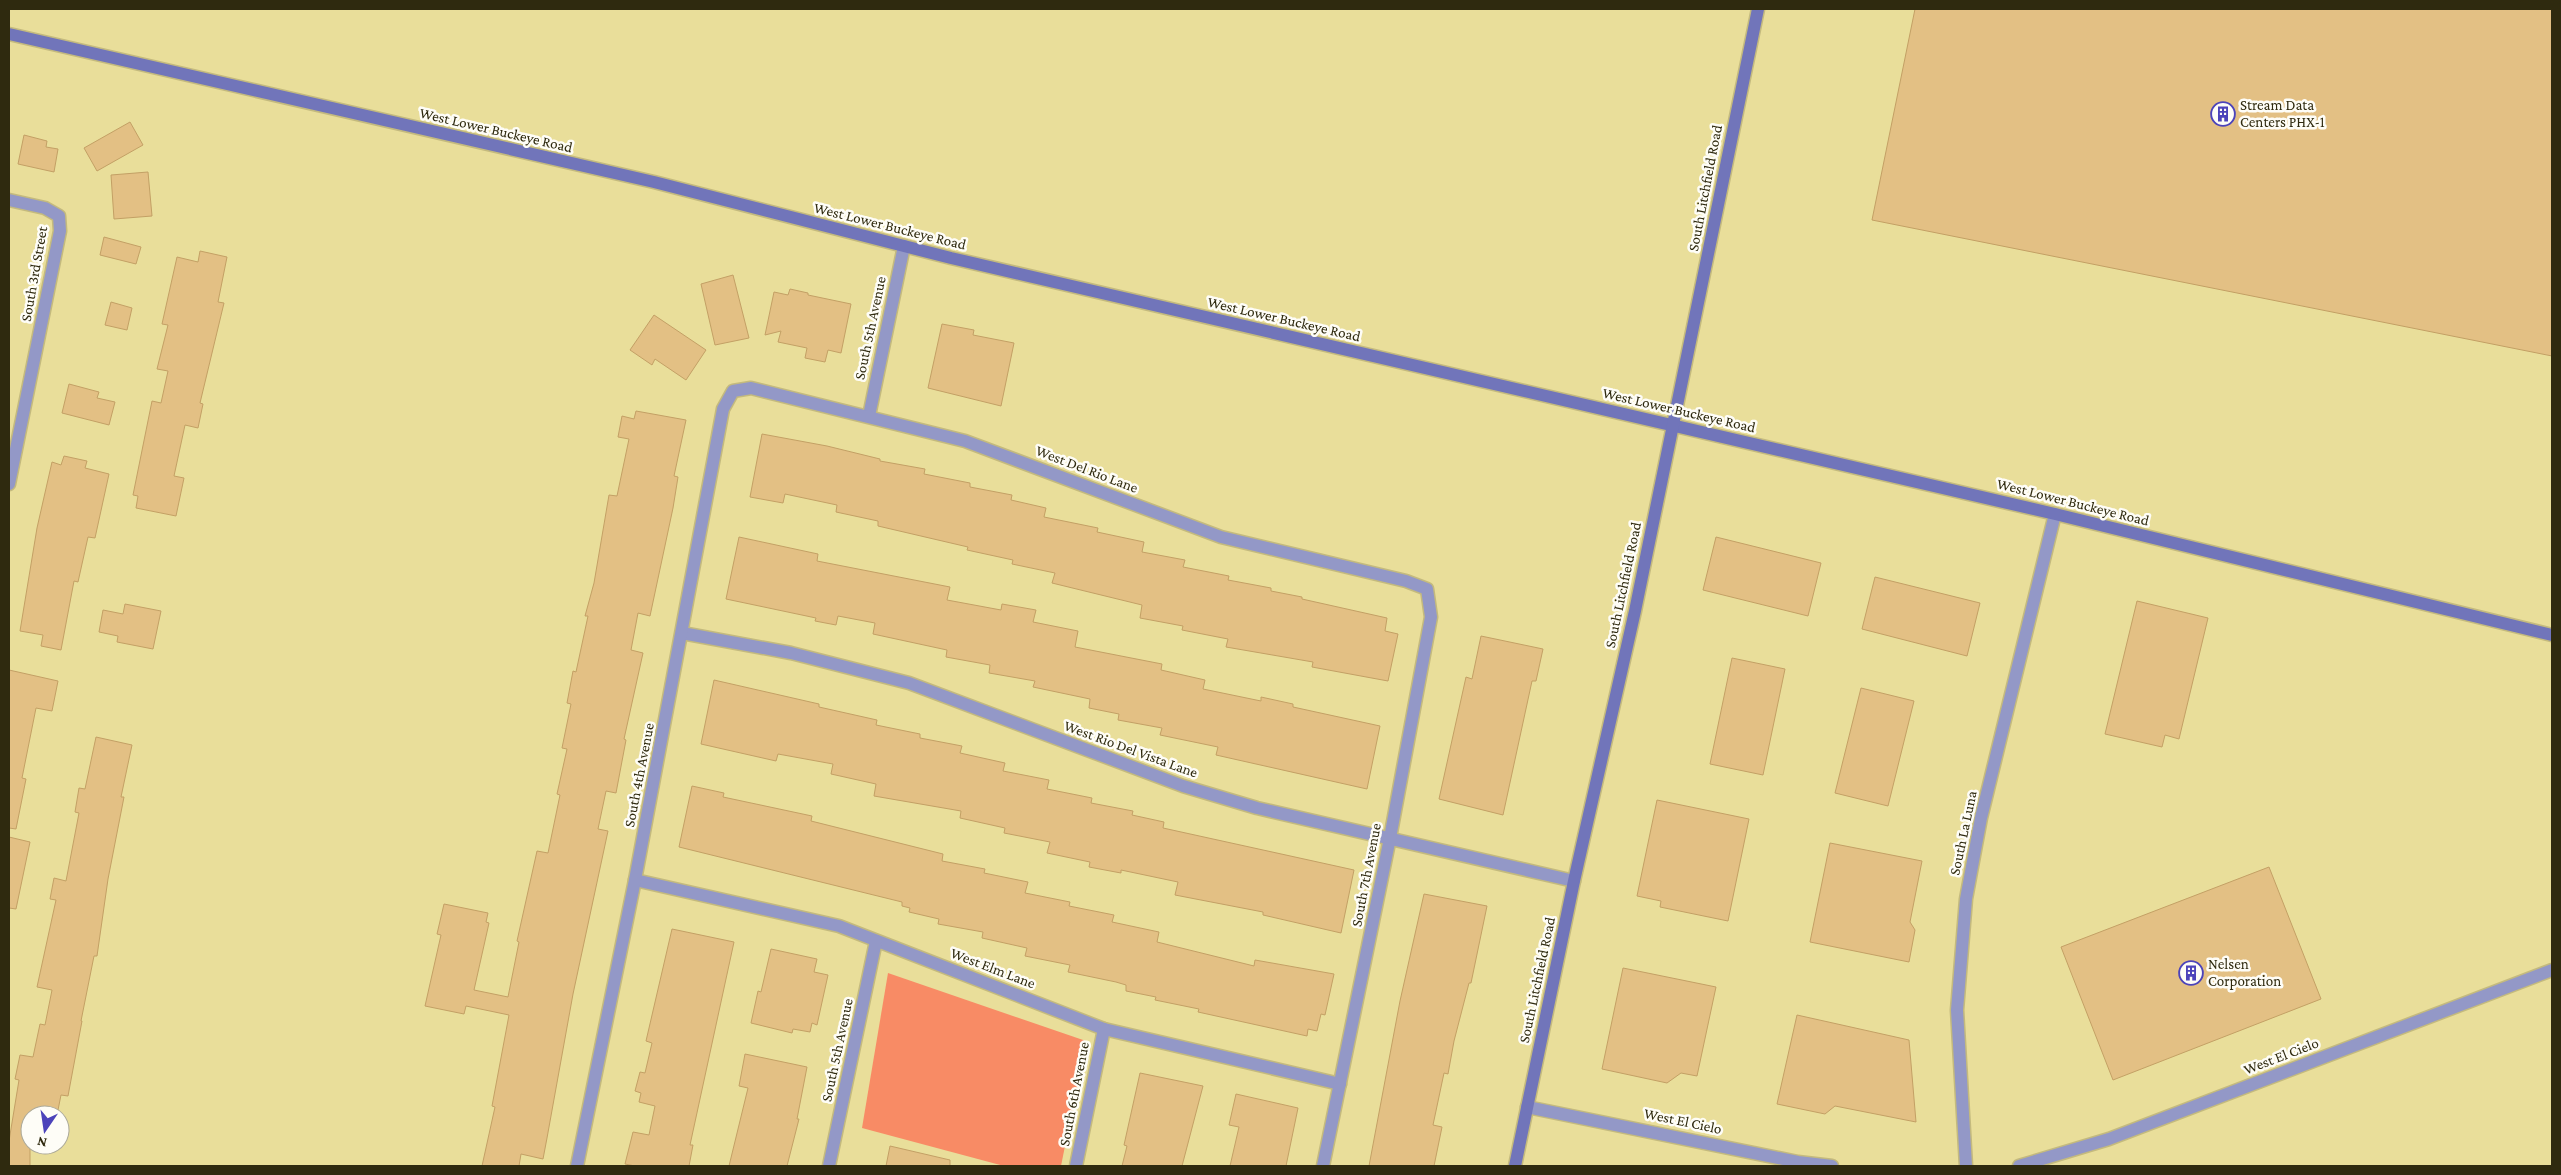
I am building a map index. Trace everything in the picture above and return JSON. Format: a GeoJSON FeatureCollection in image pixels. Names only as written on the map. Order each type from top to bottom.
{"type":"FeatureCollection","features":[{"type":"Feature","properties":{"kind":"main road","name":"South Litchfield Road"},"geometry":{"type":"LineString","coordinates":[[1515,1166],[1574,881],[1635,611],[1674,426],[1758,9]]}},
{"type":"Feature","properties":{"kind":"main road","name":"West Lower Buckeye Road"},"geometry":{"type":"LineString","coordinates":[[9,34],[654,182],[904,246],[2055,514],[2552,635]]}},
{"type":"Feature","properties":{"kind":"street","name":"South 3rd Street"},"geometry":{"type":"LineString","coordinates":[[9,200],[45,208],[59,216],[60,231],[14,428],[9,484]]}},
{"type":"Feature","properties":{"kind":"street","name":"South 5th Avenue"},"geometry":{"type":"LineString","coordinates":[[869,416],[904,246]]}},
{"type":"Feature","properties":{"kind":"street","name":"West Del Rio Lane"},"geometry":{"type":"LineString","coordinates":[[733,391],[751,388],[965,441],[1220,537],[1406,581],[1427,589]]}},
{"type":"Feature","properties":{"kind":"street","name":"South 4th Avenue"},"geometry":{"type":"LineString","coordinates":[[578,1166],[635,880],[723,409],[733,391]]}},
{"type":"Feature","properties":{"kind":"street","name":"South La Luna"},"geometry":{"type":"LineString","coordinates":[[1966,1166],[1957,1010],[1966,900],[1981,818],[2055,514]]}},
{"type":"Feature","properties":{"kind":"street","name":"South 7th Avenue"},"geometry":{"type":"LineString","coordinates":[[1323,1166],[1390,838],[1431,617],[1427,589]]}},
{"type":"Feature","properties":{"kind":"street","name":"West Rio Del Vista Lane"},"geometry":{"type":"LineString","coordinates":[[682,633],[791,653],[909,683],[1183,786],[1257,808],[1574,881]]}},
{"type":"Feature","properties":{"kind":"street","name":"West Elm Lane"},"geometry":{"type":"LineString","coordinates":[[635,880],[838,926],[1104,1028],[1340,1084]]}},
{"type":"Feature","properties":{"kind":"street","name":"South 5th Avenue"},"geometry":{"type":"LineString","coordinates":[[829,1166],[876,941]]}},
{"type":"Feature","properties":{"kind":"street","name":"West El Cielo"},"geometry":{"type":"LineString","coordinates":[[2019,1166],[2109,1140],[2552,970]]}},
{"type":"Feature","properties":{"kind":"street","name":"South 6th Avenue"},"geometry":{"type":"LineString","coordinates":[[1076,1166],[1104,1028]]}},
{"type":"Feature","properties":{"kind":"street","name":"West El Cielo"},"geometry":{"type":"LineString","coordinates":[[1527,1107],[1798,1162],[1832,1166]]}},
{"type":"Feature","properties":{"kind":"shaded area"},"geometry":{"type":"Polygon","coordinates":[[[888,973],[1086,1041],[1061,1166],[1004,1166],[862,1128],[888,973]]]}},
{"type":"Feature","properties":{"kind":"building","name":"Stream Data Centers PHX-1"},"geometry":{"type":"Polygon","coordinates":[[[1915,9],[2552,9],[2552,356],[1872,220],[1915,9]]]}},
{"type":"Feature","properties":{"kind":"building"},"geometry":{"type":"Polygon","coordinates":[[[130,122],[143,145],[97,171],[84,148],[130,122]]]}},
{"type":"Feature","properties":{"kind":"building"},"geometry":{"type":"Polygon","coordinates":[[[24,135],[47,141],[46,147],[58,149],[54,172],[18,164],[24,135]]]}},
{"type":"Feature","properties":{"kind":"building"},"geometry":{"type":"Polygon","coordinates":[[[148,172],[152,216],[114,219],[111,175],[148,172]]]}},
{"type":"Feature","properties":{"kind":"building"},"geometry":{"type":"Polygon","coordinates":[[[104,237],[141,247],[136,264],[100,255],[104,237]]]}},
{"type":"Feature","properties":{"kind":"building"},"geometry":{"type":"Polygon","coordinates":[[[200,251],[227,257],[218,302],[224,303],[200,403],[203,404],[198,428],[185,425],[174,476],[184,478],[176,516],[136,508],[138,496],[133,495],[152,401],[161,403],[168,371],[157,369],[168,325],[162,324],[177,257],[198,262],[200,251]]]}},
{"type":"Feature","properties":{"kind":"building"},"geometry":{"type":"Polygon","coordinates":[[[733,275],[749,338],[715,345],[701,284],[733,275]]]}},
{"type":"Feature","properties":{"kind":"building"},"geometry":{"type":"Polygon","coordinates":[[[790,289],[808,293],[808,295],[851,304],[841,353],[828,350],[825,362],[805,358],[807,348],[778,342],[781,331],[765,335],[774,292],[788,295],[790,289]]]}},
{"type":"Feature","properties":{"kind":"building"},"geometry":{"type":"Polygon","coordinates":[[[111,302],[132,308],[127,330],[105,325],[111,302]]]}},
{"type":"Feature","properties":{"kind":"building"},"geometry":{"type":"Polygon","coordinates":[[[654,315],[706,350],[686,380],[655,359],[652,365],[630,350],[654,315]]]}},
{"type":"Feature","properties":{"kind":"building"},"geometry":{"type":"Polygon","coordinates":[[[942,324],[974,330],[973,335],[1014,343],[1001,406],[928,388],[942,324]]]}},
{"type":"Feature","properties":{"kind":"building"},"geometry":{"type":"Polygon","coordinates":[[[69,384],[99,392],[97,398],[115,402],[109,425],[62,413],[69,384]]]}},
{"type":"Feature","properties":{"kind":"building"},"geometry":{"type":"Polygon","coordinates":[[[636,411],[686,420],[674,476],[678,477],[673,508],[650,616],[638,613],[631,650],[643,653],[624,739],[626,740],[616,793],[606,791],[598,829],[608,831],[573,994],[543,1159],[521,1154],[519,1166],[482,1166],[495,1107],[492,1106],[509,1015],[466,1006],[464,1014],[425,1006],[441,935],[437,934],[444,904],[488,913],[486,922],[489,923],[474,990],[508,997],[519,942],[517,941],[537,851],[548,853],[560,795],[557,794],[567,749],[562,748],[571,704],[567,703],[573,671],[576,672],[588,616],[585,616],[594,583],[609,495],[617,496],[629,439],[618,437],[622,416],[634,419],[636,411]]]}},
{"type":"Feature","properties":{"kind":"building"},"geometry":{"type":"Polygon","coordinates":[[[762,434],[827,446],[880,459],[880,461],[925,469],[924,474],[970,483],[970,487],[1012,495],[1011,500],[1046,508],[1044,517],[1098,528],[1097,532],[1144,542],[1142,552],[1185,560],[1183,567],[1229,576],[1228,580],[1271,588],[1271,591],[1387,618],[1385,631],[1398,634],[1388,681],[1312,667],[1313,662],[1226,647],[1228,639],[1182,630],[1183,626],[1140,618],[1142,605],[1052,583],[1055,573],[1012,564],[1013,560],[967,550],[968,547],[878,526],[878,521],[836,512],[837,505],[785,494],[783,503],[750,497],[762,434]]]}},
{"type":"Feature","properties":{"kind":"building"},"geometry":{"type":"Polygon","coordinates":[[[64,456],[87,461],[85,468],[109,474],[95,538],[88,537],[78,582],[74,581],[61,650],[41,646],[43,635],[20,631],[37,528],[52,462],[61,465],[64,456]]]}},
{"type":"Feature","properties":{"kind":"building"},"geometry":{"type":"Polygon","coordinates":[[[739,537],[818,554],[817,561],[950,587],[947,600],[1001,610],[1002,604],[1036,610],[1033,622],[1078,631],[1075,647],[1162,664],[1161,670],[1205,680],[1203,689],[1261,701],[1261,697],[1293,704],[1293,707],[1380,726],[1367,789],[1216,755],[1218,747],[1160,735],[1162,728],[1118,720],[1119,714],[1089,708],[1090,699],[1033,687],[1035,681],[989,673],[990,665],[946,657],[947,650],[873,634],[875,623],[838,616],[836,625],[815,621],[816,618],[726,599],[739,537]]]}},
{"type":"Feature","properties":{"kind":"building"},"geometry":{"type":"Polygon","coordinates":[[[1716,537],[1821,563],[1808,616],[1703,590],[1716,537]]]}},
{"type":"Feature","properties":{"kind":"building"},"geometry":{"type":"Polygon","coordinates":[[[1875,577],[1980,603],[1967,656],[1862,629],[1875,577]]]}},
{"type":"Feature","properties":{"kind":"building"},"geometry":{"type":"Polygon","coordinates":[[[2137,601],[2208,618],[2179,739],[2165,735],[2162,747],[2105,734],[2137,601]]]}},
{"type":"Feature","properties":{"kind":"building"},"geometry":{"type":"Polygon","coordinates":[[[125,604],[161,611],[153,649],[117,642],[118,636],[99,632],[103,610],[123,614],[125,604]]]}},
{"type":"Feature","properties":{"kind":"building"},"geometry":{"type":"Polygon","coordinates":[[[1481,636],[1543,649],[1536,681],[1532,681],[1503,815],[1439,799],[1466,677],[1472,679],[1481,636]]]}},
{"type":"Feature","properties":{"kind":"building"},"geometry":{"type":"Polygon","coordinates":[[[1732,658],[1785,669],[1763,775],[1710,764],[1732,658]]]}},
{"type":"Feature","properties":{"kind":"building"},"geometry":{"type":"Polygon","coordinates":[[[9,670],[58,681],[52,711],[36,708],[22,778],[26,779],[16,829],[9,828],[9,670]]]}},
{"type":"Feature","properties":{"kind":"building"},"geometry":{"type":"Polygon","coordinates":[[[714,680],[819,704],[819,707],[877,720],[876,725],[920,734],[920,738],[962,746],[960,753],[1005,763],[1003,771],[1049,780],[1047,789],[1092,798],[1091,803],[1133,811],[1132,815],[1164,822],[1163,828],[1354,870],[1341,933],[1263,915],[1263,912],[1175,895],[1178,882],[1121,870],[1121,873],[1089,867],[1090,862],[1047,853],[1050,842],[1004,833],[1005,828],[960,818],[961,811],[874,796],[876,784],[831,774],[833,764],[778,754],[776,761],[701,744],[714,680]]]}},
{"type":"Feature","properties":{"kind":"building"},"geometry":{"type":"Polygon","coordinates":[[[1861,688],[1914,701],[1888,806],[1835,793],[1861,688]]]}},
{"type":"Feature","properties":{"kind":"building"},"geometry":{"type":"Polygon","coordinates":[[[96,737],[132,745],[121,797],[124,797],[108,879],[97,956],[94,956],[68,1096],[61,1095],[59,1105],[20,1105],[20,1155],[30,1155],[30,1166],[9,1166],[9,1141],[19,1080],[15,1079],[20,1055],[33,1057],[40,1024],[45,1025],[52,990],[37,987],[56,900],[50,899],[54,878],[66,881],[79,813],[75,812],[79,788],[85,789],[96,737]]]}},
{"type":"Feature","properties":{"kind":"building"},"geometry":{"type":"Polygon","coordinates":[[[692,786],[724,793],[723,797],[812,816],[811,821],[943,854],[942,861],[985,869],[984,873],[1028,882],[1025,893],[1070,902],[1069,906],[1114,915],[1112,922],[1159,932],[1157,942],[1254,966],[1255,960],[1334,974],[1325,1015],[1321,1014],[1317,1031],[1308,1029],[1307,1036],[1198,1012],[1199,1009],[1155,1000],[1156,997],[1126,991],[1126,985],[1068,972],[1070,965],[1025,956],[1027,948],[982,938],[983,932],[938,924],[939,919],[909,912],[910,908],[902,906],[902,902],[679,847],[692,786]]]}},
{"type":"Feature","properties":{"kind":"building"},"geometry":{"type":"Polygon","coordinates":[[[1657,800],[1749,819],[1728,921],[1660,907],[1661,901],[1637,896],[1657,800]]]}},
{"type":"Feature","properties":{"kind":"building"},"geometry":{"type":"Polygon","coordinates":[[[9,837],[30,842],[16,909],[9,908],[9,837]]]}},
{"type":"Feature","properties":{"kind":"building"},"geometry":{"type":"Polygon","coordinates":[[[1830,843],[1922,861],[1910,922],[1915,930],[1909,962],[1810,942],[1830,843]]]}},
{"type":"Feature","properties":{"kind":"building","name":"Nelsen Corporation"},"geometry":{"type":"Polygon","coordinates":[[[2269,867],[2321,999],[2113,1080],[2061,947],[2269,867]]]}},
{"type":"Feature","properties":{"kind":"building"},"geometry":{"type":"Polygon","coordinates":[[[1424,894],[1487,906],[1471,983],[1469,983],[1454,1041],[1448,1074],[1444,1073],[1433,1125],[1442,1127],[1434,1166],[1369,1166],[1400,1001],[1424,894]]]}},
{"type":"Feature","properties":{"kind":"building"},"geometry":{"type":"Polygon","coordinates":[[[672,929],[734,942],[690,1145],[693,1145],[689,1166],[635,1166],[625,1164],[633,1132],[649,1135],[655,1106],[639,1102],[641,1093],[635,1091],[640,1072],[645,1073],[652,1043],[646,1041],[672,929]]]}},
{"type":"Feature","properties":{"kind":"building"},"geometry":{"type":"Polygon","coordinates":[[[771,949],[817,959],[814,972],[828,975],[817,1025],[812,1023],[810,1032],[793,1029],[792,1033],[751,1023],[758,991],[761,992],[771,949]]]}},
{"type":"Feature","properties":{"kind":"building"},"geometry":{"type":"Polygon","coordinates":[[[1623,968],[1716,987],[1697,1076],[1681,1073],[1667,1083],[1602,1069],[1623,968]]]}},
{"type":"Feature","properties":{"kind":"building"},"geometry":{"type":"Polygon","coordinates":[[[1797,1015],[1909,1040],[1916,1122],[1835,1106],[1825,1114],[1777,1104],[1797,1015]]]}},
{"type":"Feature","properties":{"kind":"building"},"geometry":{"type":"Polygon","coordinates":[[[745,1054],[807,1067],[797,1119],[799,1119],[787,1166],[729,1166],[748,1088],[739,1086],[745,1054]]]}},
{"type":"Feature","properties":{"kind":"building"},"geometry":{"type":"Polygon","coordinates":[[[1140,1073],[1203,1086],[1182,1166],[1122,1166],[1127,1146],[1124,1145],[1140,1073]]]}},
{"type":"Feature","properties":{"kind":"building"},"geometry":{"type":"Polygon","coordinates":[[[1236,1094],[1298,1108],[1286,1166],[1230,1166],[1239,1127],[1229,1125],[1236,1094]]]}},
{"type":"Feature","properties":{"kind":"building"},"geometry":{"type":"Polygon","coordinates":[[[890,1146],[950,1160],[950,1166],[886,1166],[890,1146]]]}},
{"type":"Feature","properties":{"kind":"place","name":"Stream Data Centers PHX-1"},"geometry":{"type":"Point","coordinates":[2223,114]}},
{"type":"Feature","properties":{"kind":"place","name":"Nelsen Corporation"},"geometry":{"type":"Point","coordinates":[2191,973]}}]}
